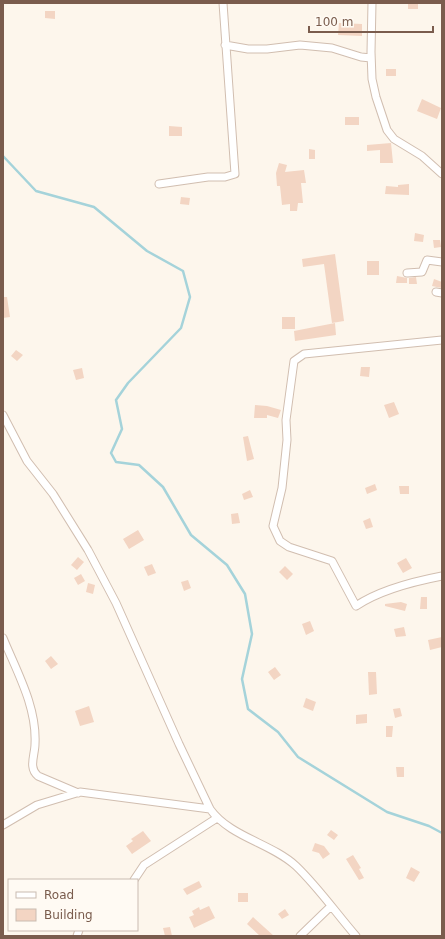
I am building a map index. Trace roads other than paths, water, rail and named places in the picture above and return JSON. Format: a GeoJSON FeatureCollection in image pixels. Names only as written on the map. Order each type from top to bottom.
{"type":"FeatureCollection","features":[{"type":"Feature","properties":{"kind":"street"},"geometry":{"type":"LineString","coordinates":[[159,184],[208,177],[226,177],[235,174],[223,3]]}},
{"type":"Feature","properties":{"kind":"street"},"geometry":{"type":"LineString","coordinates":[[372,3],[371,58],[376,96],[387,130],[394,139],[422,156],[442,174]]}},
{"type":"Feature","properties":{"kind":"street"},"geometry":{"type":"LineString","coordinates":[[225,44],[248,48],[267,49],[300,45],[332,48],[361,57],[371,58]]}},
{"type":"Feature","properties":{"kind":"street"},"geometry":{"type":"LineString","coordinates":[[407,273],[422,272],[428,260],[442,262]]}},
{"type":"Feature","properties":{"kind":"street"},"geometry":{"type":"LineString","coordinates":[[442,340],[304,354],[294,361],[286,420],[287,440],[282,488],[273,526],[280,541],[289,547],[332,561],[356,606],[364,601],[388,592],[442,576]]}},
{"type":"Feature","properties":{"kind":"street"},"geometry":{"type":"LineString","coordinates":[[3,415],[27,461],[57,500],[88,550],[116,603],[179,744],[210,809],[217,818],[272,850],[295,866],[330,908],[356,936]]}},
{"type":"Feature","properties":{"kind":"street"},"geometry":{"type":"LineString","coordinates":[[3,638],[34,714],[35,732],[32,766],[34,772],[38,776],[78,793],[210,809]]}},
{"type":"Feature","properties":{"kind":"street"},"geometry":{"type":"LineString","coordinates":[[3,825],[37,805],[78,793]]}},
{"type":"Feature","properties":{"kind":"street"},"geometry":{"type":"LineString","coordinates":[[135,879],[144,865],[217,818]]}},
{"type":"Feature","properties":{"kind":"street"},"geometry":{"type":"LineString","coordinates":[[300,936],[330,908]]}},
{"type":"Feature","properties":{"kind":"waterway"},"geometry":{"type":"LineString","coordinates":[[3,156],[36,191],[94,207],[147,251],[183,271],[190,297],[181,328],[128,383],[116,400],[122,429],[111,453],[116,462],[139,465],[163,487],[191,535],[227,565],[245,594],[252,634],[242,679],[248,709],[278,732],[298,757],[387,812],[429,826],[442,833]]}}]}
